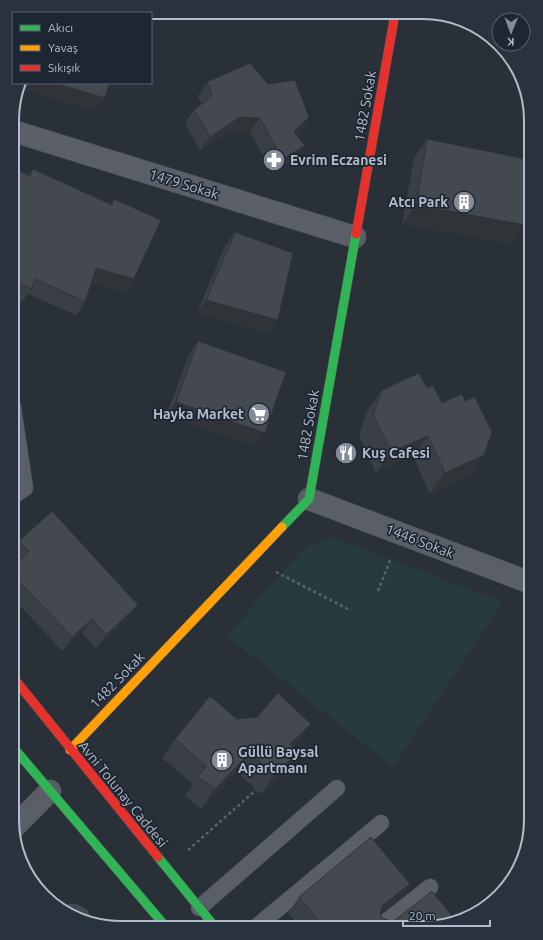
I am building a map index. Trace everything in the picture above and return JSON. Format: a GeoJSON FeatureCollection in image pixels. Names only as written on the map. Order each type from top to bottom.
{"type":"FeatureCollection","features":[{"type":"Feature","properties":{"kind":"street","name":"1482 Sokak"},"geometry":{"type":"LineString","coordinates":[[70,750],[309,499],[394,19]]}},
{"type":"Feature","properties":{"kind":"street","name":"1479 Sokak"},"geometry":{"type":"LineString","coordinates":[[19,133],[355,237]]}},
{"type":"Feature","properties":{"kind":"street","name":"1446 Sokak"},"geometry":{"type":"LineString","coordinates":[[309,499],[524,580]]}},
{"type":"Feature","properties":{"kind":"street","name":"Avni Tolunay Caddesi"},"geometry":{"type":"LineString","coordinates":[[19,685],[70,750],[210,921]]}},
{"type":"Feature","properties":{"kind":"street"},"geometry":{"type":"LineString","coordinates":[[19,754],[161,921]]}},
{"type":"Feature","properties":{"kind":"street"},"geometry":{"type":"LineString","coordinates":[[19,822],[50,791]]}},
{"type":"Feature","properties":{"kind":"lane"},"geometry":{"type":"LineString","coordinates":[[19,451],[25,488],[19,492]]}},
{"type":"Feature","properties":{"kind":"lane"},"geometry":{"type":"LineString","coordinates":[[199,908],[337,788]]}},
{"type":"Feature","properties":{"kind":"lane"},"geometry":{"type":"LineString","coordinates":[[264,921],[380,823]]}},
{"type":"Feature","properties":{"kind":"lane"},"geometry":{"type":"LineString","coordinates":[[387,921],[430,887]]}},
{"type":"Feature","properties":{"kind":"path"},"geometry":{"type":"LineString","coordinates":[[378,591],[392,554]]}},
{"type":"Feature","properties":{"kind":"path"},"geometry":{"type":"LineString","coordinates":[[276,572],[348,609]]}},
{"type":"Feature","properties":{"kind":"path"},"geometry":{"type":"LineString","coordinates":[[188,850],[256,790]]}},
{"type":"Feature","properties":{"kind":"green space"},"geometry":{"type":"Polygon","coordinates":[[[334,538],[503,602],[393,767],[227,636],[299,553],[309,545],[334,538]]]}},
{"type":"Feature","properties":{"kind":"building"},"geometry":{"type":"Polygon","coordinates":[[[250,63],[268,84],[295,80],[309,117],[294,131],[305,146],[282,159],[260,118],[240,117],[210,137],[194,110],[212,96],[207,82],[250,63]]]}},
{"type":"Feature","properties":{"kind":"building"},"geometry":{"type":"Polygon","coordinates":[[[57,84],[109,84],[105,98],[57,84]]]}},
{"type":"Feature","properties":{"kind":"building","name":"Atcı Park"},"geometry":{"type":"Polygon","coordinates":[[[427,139],[524,159],[524,225],[416,205],[427,139]]]}},
{"type":"Feature","properties":{"kind":"building"},"geometry":{"type":"Polygon","coordinates":[[[33,169],[112,205],[114,199],[161,220],[134,279],[96,268],[85,302],[36,279],[31,289],[19,283],[19,171],[30,176],[33,169]]]}},
{"type":"Feature","properties":{"kind":"building"},"geometry":{"type":"Polygon","coordinates":[[[235,232],[293,253],[278,320],[206,300],[235,232]]]}},
{"type":"Feature","properties":{"kind":"building"},"geometry":{"type":"Polygon","coordinates":[[[198,341],[286,372],[265,433],[176,402],[198,341]]]}},
{"type":"Feature","properties":{"kind":"building"},"geometry":{"type":"Polygon","coordinates":[[[419,373],[427,388],[433,385],[442,403],[462,394],[465,401],[475,397],[492,432],[484,455],[445,473],[428,436],[391,452],[373,415],[382,390],[419,373]]]}},
{"type":"Feature","properties":{"kind":"building"},"geometry":{"type":"Polygon","coordinates":[[[52,511],[138,605],[106,635],[92,619],[72,637],[19,581],[19,560],[29,551],[19,541],[52,511]]]}},
{"type":"Feature","properties":{"kind":"building","name":"Güllü Baysal Apartmanı"},"geometry":{"type":"Polygon","coordinates":[[[278,693],[311,724],[290,744],[298,753],[274,775],[250,753],[215,789],[198,777],[206,766],[175,739],[210,696],[237,719],[257,717],[278,693]]]}},
{"type":"Feature","properties":{"kind":"building"},"geometry":{"type":"Polygon","coordinates":[[[371,837],[410,884],[383,905],[380,913],[382,918],[390,921],[319,921],[299,897],[371,837]]]}},
{"type":"Feature","properties":{"kind":"building"},"geometry":{"type":"Polygon","coordinates":[[[432,891],[453,917],[430,921],[390,921],[395,920],[432,891]]]}},
{"type":"Feature","properties":{"kind":"building"},"geometry":{"type":"Polygon","coordinates":[[[75,903],[86,908],[92,917],[69,907],[66,904],[75,903]]]}},
{"type":"Feature","properties":{"kind":"traffic: fast"},"geometry":{"type":"LineString","coordinates":[[282,527],[309,499],[356,234]]}},
{"type":"Feature","properties":{"kind":"traffic: fast"},"geometry":{"type":"LineString","coordinates":[[19,754],[161,921]]}},
{"type":"Feature","properties":{"kind":"traffic: fast"},"geometry":{"type":"LineString","coordinates":[[158,857],[210,921]]}},
{"type":"Feature","properties":{"kind":"traffic: slow"},"geometry":{"type":"LineString","coordinates":[[70,750],[282,527]]}},
{"type":"Feature","properties":{"kind":"traffic: jam"},"geometry":{"type":"LineString","coordinates":[[356,234],[394,19]]}},
{"type":"Feature","properties":{"kind":"traffic: jam"},"geometry":{"type":"LineString","coordinates":[[19,685],[158,857]]}},
{"type":"Feature","properties":{"kind":"place","name":"Evrim Eczanesi"},"geometry":{"type":"Point","coordinates":[274,160]}},
{"type":"Feature","properties":{"kind":"place","name":"Atcı Park"},"geometry":{"type":"Point","coordinates":[464,202]}},
{"type":"Feature","properties":{"kind":"place","name":"Hayka Market"},"geometry":{"type":"Point","coordinates":[259,414]}},
{"type":"Feature","properties":{"kind":"place","name":"Kuş Cafesi"},"geometry":{"type":"Point","coordinates":[346,453]}},
{"type":"Feature","properties":{"kind":"place","name":"Güllü Baysal Apartmanı"},"geometry":{"type":"Point","coordinates":[222,760]}}]}
